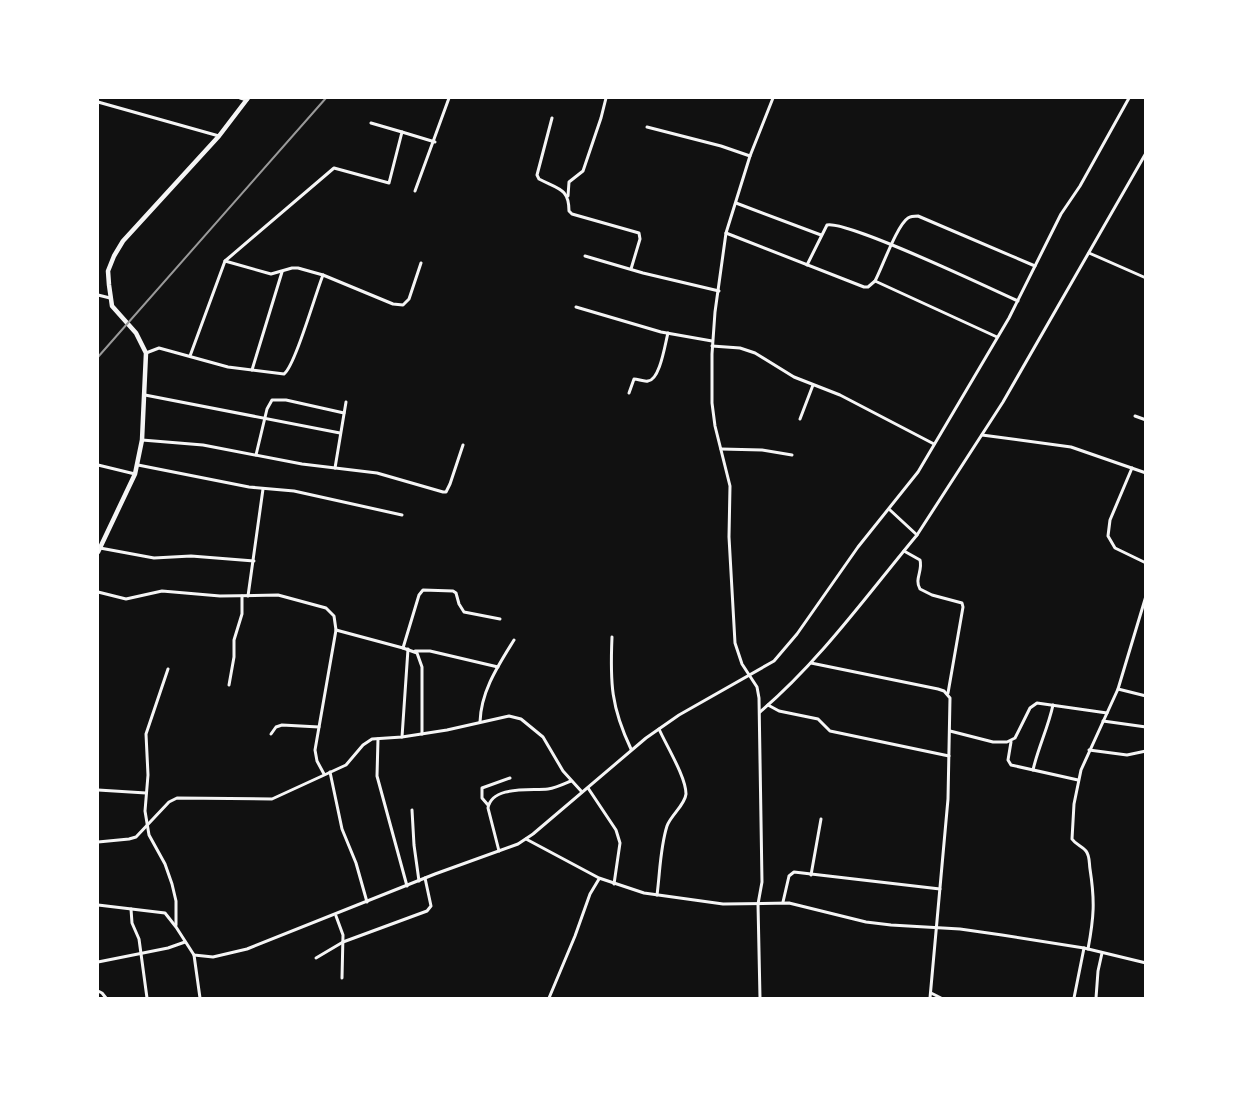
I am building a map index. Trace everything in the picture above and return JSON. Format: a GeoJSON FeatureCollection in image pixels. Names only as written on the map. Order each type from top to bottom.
{"type":"FeatureCollection","features":[{"type":"Feature","properties":{"kind":"main road"},"geometry":{"type":"LineString","coordinates":[[99,550],[138,465],[145,395],[146,353],[136,333],[117,314],[110,298],[108,271],[123,241],[219,136],[248,99]]}},
{"type":"Feature","properties":{"kind":"street"},"geometry":{"type":"LineString","coordinates":[[240,98],[248,99]]}},
{"type":"Feature","properties":{"kind":"street"},"geometry":{"type":"LineString","coordinates":[[415,191],[435,142],[449,98]]}},
{"type":"Feature","properties":{"kind":"street"},"geometry":{"type":"LineString","coordinates":[[606,98],[602,118],[583,171],[569,182],[569,212],[639,233],[640,239],[631,269]]}},
{"type":"Feature","properties":{"kind":"street"},"geometry":{"type":"LineString","coordinates":[[760,999],[758,903],[762,882],[760,712],[757,687],[742,664],[735,644],[729,537],[730,486],[717,436],[712,403],[712,343],[726,233],[750,156],[773,98]]}},
{"type":"Feature","properties":{"kind":"street"},"geometry":{"type":"LineString","coordinates":[[194,956],[213,957],[236,952],[526,839],[631,749],[687,710],[750,676],[781,654],[816,609],[858,547],[890,510],[918,472],[998,337],[1061,214],[1080,186],[1129,98]]}},
{"type":"Feature","properties":{"kind":"street"},"geometry":{"type":"LineString","coordinates":[[98,102],[219,136]]}},
{"type":"Feature","properties":{"kind":"street"},"geometry":{"type":"LineString","coordinates":[[552,117],[537,175],[539,179],[568,197]]}},
{"type":"Feature","properties":{"kind":"street"},"geometry":{"type":"LineString","coordinates":[[371,123],[435,142]]}},
{"type":"Feature","properties":{"kind":"street"},"geometry":{"type":"LineString","coordinates":[[648,127],[750,156]]}},
{"type":"Feature","properties":{"kind":"street"},"geometry":{"type":"LineString","coordinates":[[190,356],[225,261],[334,168],[389,183],[402,132]]}},
{"type":"Feature","properties":{"kind":"street"},"geometry":{"type":"LineString","coordinates":[[760,712],[811,663],[917,535],[1030,357],[1062,297],[1146,153]]}},
{"type":"Feature","properties":{"kind":"street"},"geometry":{"type":"LineString","coordinates":[[735,203],[821,235]]}},
{"type":"Feature","properties":{"kind":"street"},"geometry":{"type":"LineString","coordinates":[[726,233],[864,287],[868,287],[875,281],[906,219],[918,216],[1035,266]]}},
{"type":"Feature","properties":{"kind":"street"},"geometry":{"type":"LineString","coordinates":[[807,266],[827,225],[837,224],[892,245],[1018,301]]}},
{"type":"Feature","properties":{"kind":"street"},"geometry":{"type":"LineString","coordinates":[[1089,253],[1146,278]]}},
{"type":"Feature","properties":{"kind":"street"},"geometry":{"type":"LineString","coordinates":[[585,256],[719,291]]}},
{"type":"Feature","properties":{"kind":"street"},"geometry":{"type":"LineString","coordinates":[[225,261],[271,274],[298,268],[323,275],[393,304],[403,305],[409,299],[421,264]]}},
{"type":"Feature","properties":{"kind":"street"},"geometry":{"type":"LineString","coordinates":[[252,370],[282,272]]}},
{"type":"Feature","properties":{"kind":"street"},"geometry":{"type":"LineString","coordinates":[[146,353],[159,348],[228,367],[279,375],[287,372],[323,275]]}},
{"type":"Feature","properties":{"kind":"street"},"geometry":{"type":"LineString","coordinates":[[875,281],[998,337]]}},
{"type":"Feature","properties":{"kind":"street"},"geometry":{"type":"LineString","coordinates":[[98,296],[110,298]]}},
{"type":"Feature","properties":{"kind":"street"},"geometry":{"type":"LineString","coordinates":[[576,307],[668,333],[748,350],[794,377],[840,395],[934,444]]}},
{"type":"Feature","properties":{"kind":"street"},"geometry":{"type":"LineString","coordinates":[[629,393],[634,379],[646,381],[654,378],[668,333]]}},
{"type":"Feature","properties":{"kind":"street"},"geometry":{"type":"LineString","coordinates":[[800,419],[813,384]]}},
{"type":"Feature","properties":{"kind":"street"},"geometry":{"type":"LineString","coordinates":[[145,395],[340,434]]}},
{"type":"Feature","properties":{"kind":"street"},"geometry":{"type":"LineString","coordinates":[[256,454],[269,404],[276,399],[344,413]]}},
{"type":"Feature","properties":{"kind":"street"},"geometry":{"type":"LineString","coordinates":[[335,468],[346,402]]}},
{"type":"Feature","properties":{"kind":"street"},"geometry":{"type":"LineString","coordinates":[[1135,416],[1146,420]]}},
{"type":"Feature","properties":{"kind":"street"},"geometry":{"type":"LineString","coordinates":[[982,435],[1071,447],[1146,473]]}},
{"type":"Feature","properties":{"kind":"street"},"geometry":{"type":"LineString","coordinates":[[142,440],[203,445],[388,476],[443,492],[446,492],[450,484],[463,445]]}},
{"type":"Feature","properties":{"kind":"street"},"geometry":{"type":"LineString","coordinates":[[721,449],[762,450],[792,455]]}},
{"type":"Feature","properties":{"kind":"street"},"geometry":{"type":"LineString","coordinates":[[98,465],[135,474]]}},
{"type":"Feature","properties":{"kind":"street"},"geometry":{"type":"LineString","coordinates":[[138,465],[263,489],[294,491],[402,515]]}},
{"type":"Feature","properties":{"kind":"street"},"geometry":{"type":"LineString","coordinates":[[1132,468],[1110,520],[1108,536],[1115,548],[1146,563]]}},
{"type":"Feature","properties":{"kind":"street"},"geometry":{"type":"LineString","coordinates":[[248,596],[263,489]]}},
{"type":"Feature","properties":{"kind":"street"},"geometry":{"type":"LineString","coordinates":[[890,510],[917,535]]}},
{"type":"Feature","properties":{"kind":"street"},"geometry":{"type":"LineString","coordinates":[[99,550],[154,558],[191,556],[254,561]]}},
{"type":"Feature","properties":{"kind":"street"},"geometry":{"type":"LineString","coordinates":[[903,551],[920,560],[922,566],[917,581],[920,589],[932,595],[962,603],[948,693],[950,698],[948,799],[930,999]]}},
{"type":"Feature","properties":{"kind":"street"},"geometry":{"type":"LineString","coordinates":[[403,648],[419,595],[423,590],[453,591],[464,612],[500,619]]}},
{"type":"Feature","properties":{"kind":"street"},"geometry":{"type":"LineString","coordinates":[[98,592],[126,599],[156,591],[220,596],[273,594],[326,608],[334,616],[336,630],[315,755],[324,774]]}},
{"type":"Feature","properties":{"kind":"street"},"geometry":{"type":"LineString","coordinates":[[229,685],[234,657],[234,640],[243,608],[242,596]]}},
{"type":"Feature","properties":{"kind":"street"},"geometry":{"type":"LineString","coordinates":[[1074,999],[1095,909],[1088,856],[1084,849],[1075,844],[1072,839],[1078,780],[1089,750],[1118,689],[1146,596]]}},
{"type":"Feature","properties":{"kind":"street"},"geometry":{"type":"LineString","coordinates":[[336,630],[411,650],[430,651],[498,667]]}},
{"type":"Feature","properties":{"kind":"street"},"geometry":{"type":"LineString","coordinates":[[612,637],[610,677],[612,694],[618,717],[631,749]]}},
{"type":"Feature","properties":{"kind":"street"},"geometry":{"type":"LineString","coordinates":[[480,722],[483,700],[498,667],[514,640]]}},
{"type":"Feature","properties":{"kind":"street"},"geometry":{"type":"LineString","coordinates":[[411,650],[417,653],[422,667],[422,734]]}},
{"type":"Feature","properties":{"kind":"street"},"geometry":{"type":"LineString","coordinates":[[402,737],[411,650]]}},
{"type":"Feature","properties":{"kind":"street"},"geometry":{"type":"LineString","coordinates":[[811,663],[948,693]]}},
{"type":"Feature","properties":{"kind":"street"},"geometry":{"type":"LineString","coordinates":[[168,669],[146,734],[147,827],[169,872],[176,901],[176,927]]}},
{"type":"Feature","properties":{"kind":"street"},"geometry":{"type":"LineString","coordinates":[[1118,689],[1146,696]]}},
{"type":"Feature","properties":{"kind":"street"},"geometry":{"type":"LineString","coordinates":[[950,731],[993,742],[1011,741],[1015,738],[1033,705],[1041,703],[1107,713]]}},
{"type":"Feature","properties":{"kind":"street"},"geometry":{"type":"LineString","coordinates":[[768,705],[779,711],[818,719],[830,731],[949,756]]}},
{"type":"Feature","properties":{"kind":"street"},"geometry":{"type":"LineString","coordinates":[[1033,770],[1053,705]]}},
{"type":"Feature","properties":{"kind":"street"},"geometry":{"type":"LineString","coordinates":[[98,842],[135,837],[169,802],[177,798],[266,800],[278,797],[346,765],[368,741],[447,730],[509,716],[527,723],[548,743],[563,771],[582,792]]}},
{"type":"Feature","properties":{"kind":"street"},"geometry":{"type":"LineString","coordinates":[[1103,721],[1146,727]]}},
{"type":"Feature","properties":{"kind":"street"},"geometry":{"type":"LineString","coordinates":[[271,734],[276,727],[282,725],[319,727]]}},
{"type":"Feature","properties":{"kind":"street"},"geometry":{"type":"LineString","coordinates":[[657,896],[667,829],[685,798],[686,792],[659,729]]}},
{"type":"Feature","properties":{"kind":"street"},"geometry":{"type":"LineString","coordinates":[[378,738],[377,777],[407,886]]}},
{"type":"Feature","properties":{"kind":"street"},"geometry":{"type":"LineString","coordinates":[[1011,741],[1009,763],[1015,767],[1078,780]]}},
{"type":"Feature","properties":{"kind":"street"},"geometry":{"type":"LineString","coordinates":[[1089,750],[1127,755],[1146,751]]}},
{"type":"Feature","properties":{"kind":"street"},"geometry":{"type":"LineString","coordinates":[[330,772],[342,829],[356,863],[367,902]]}},
{"type":"Feature","properties":{"kind":"street"},"geometry":{"type":"LineString","coordinates":[[499,851],[488,805],[482,798],[482,788],[510,778]]}},
{"type":"Feature","properties":{"kind":"street"},"geometry":{"type":"LineString","coordinates":[[488,805],[496,796],[513,790],[549,789],[571,781]]}},
{"type":"Feature","properties":{"kind":"street"},"geometry":{"type":"LineString","coordinates":[[588,787],[618,837],[620,849],[614,884]]}},
{"type":"Feature","properties":{"kind":"street"},"geometry":{"type":"LineString","coordinates":[[98,790],[146,793]]}},
{"type":"Feature","properties":{"kind":"street"},"geometry":{"type":"LineString","coordinates":[[412,810],[419,880]]}},
{"type":"Feature","properties":{"kind":"street"},"geometry":{"type":"LineString","coordinates":[[811,874],[821,819]]}},
{"type":"Feature","properties":{"kind":"street"},"geometry":{"type":"LineString","coordinates":[[526,839],[599,878],[657,896],[723,904],[783,902],[816,908],[866,922],[1002,934],[1086,948],[1146,963]]}},
{"type":"Feature","properties":{"kind":"street"},"geometry":{"type":"LineString","coordinates":[[783,902],[791,873],[794,872],[940,889]]}},
{"type":"Feature","properties":{"kind":"street"},"geometry":{"type":"LineString","coordinates":[[316,958],[343,942],[427,911],[431,902],[425,878]]}},
{"type":"Feature","properties":{"kind":"street"},"geometry":{"type":"LineString","coordinates":[[549,999],[590,894],[599,878]]}},
{"type":"Feature","properties":{"kind":"street"},"geometry":{"type":"LineString","coordinates":[[98,905],[165,913],[194,956],[200,999]]}},
{"type":"Feature","properties":{"kind":"street"},"geometry":{"type":"LineString","coordinates":[[131,909],[132,923],[139,939],[147,999]]}},
{"type":"Feature","properties":{"kind":"street"},"geometry":{"type":"LineString","coordinates":[[335,915],[343,934],[342,978]]}},
{"type":"Feature","properties":{"kind":"street"},"geometry":{"type":"LineString","coordinates":[[98,962],[184,942]]}},
{"type":"Feature","properties":{"kind":"street"},"geometry":{"type":"LineString","coordinates":[[1096,999],[1102,953]]}},
{"type":"Feature","properties":{"kind":"street"},"geometry":{"type":"LineString","coordinates":[[98,991],[106,999]]}},
{"type":"Feature","properties":{"kind":"street"},"geometry":{"type":"LineString","coordinates":[[931,993],[941,999]]}},
{"type":"Feature","properties":{"kind":"railway"},"geometry":{"type":"LineString","coordinates":[[98,357],[326,98]]}}]}
